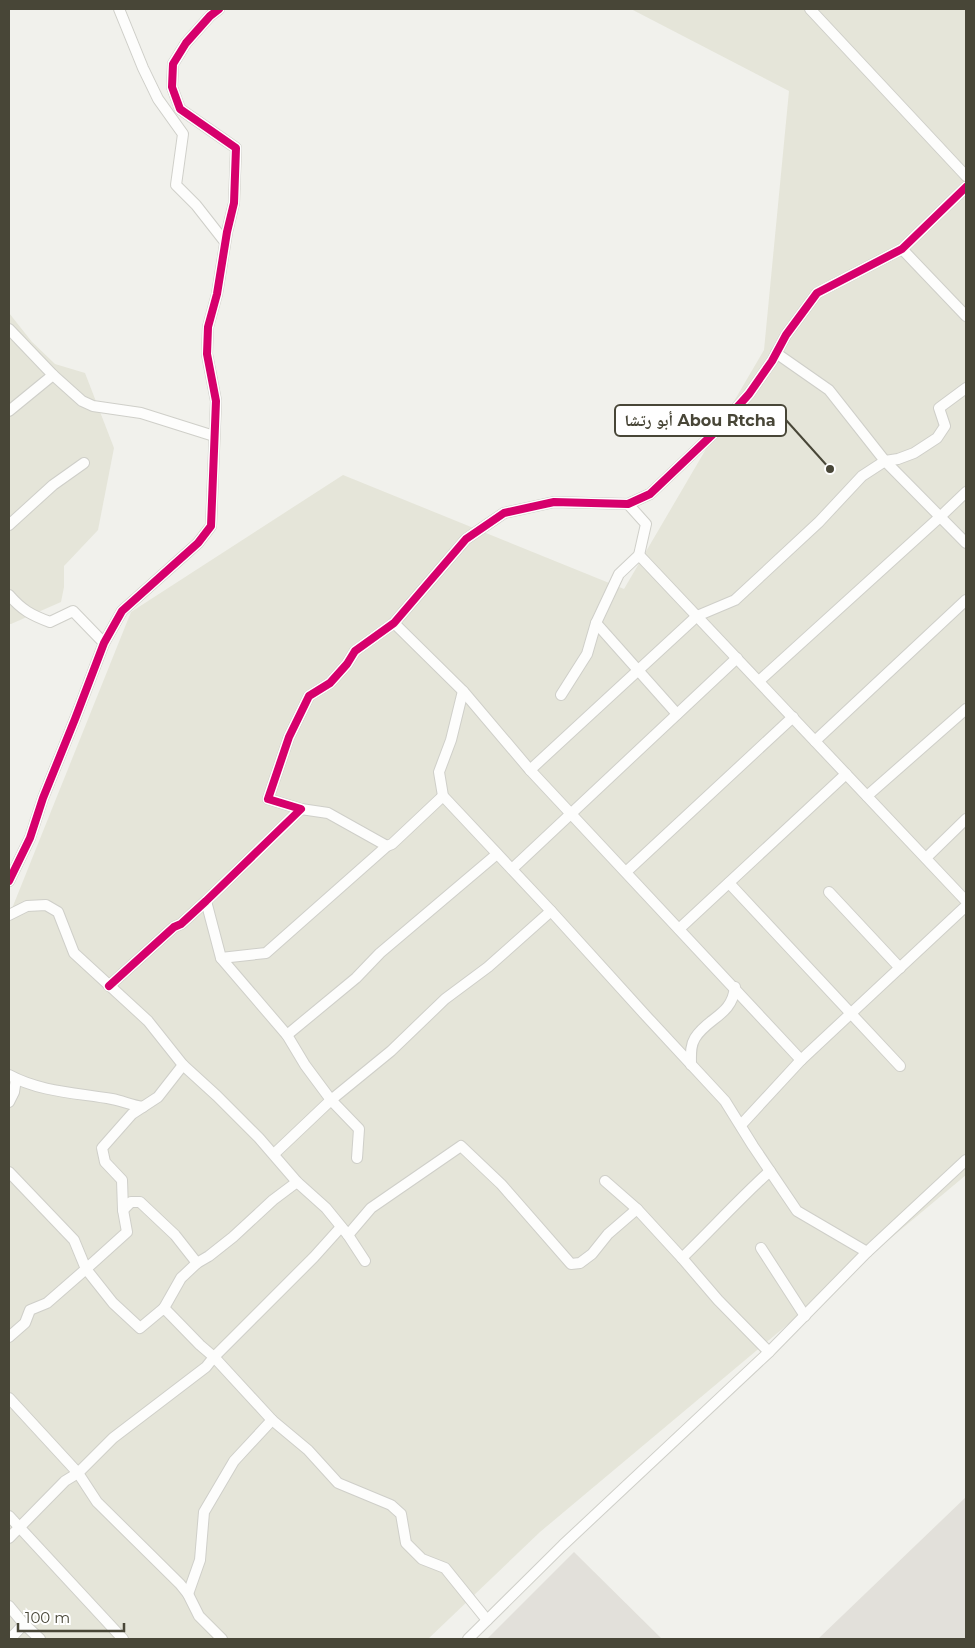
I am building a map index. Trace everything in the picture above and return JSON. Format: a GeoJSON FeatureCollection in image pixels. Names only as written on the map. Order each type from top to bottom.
{"type":"FeatureCollection","features":[{"type":"Feature","properties":{"kind":"street"},"geometry":{"type":"LineString","coordinates":[[118,9],[158,99],[183,134],[176,185],[196,205],[225,242]]}},
{"type":"Feature","properties":{"kind":"street"},"geometry":{"type":"LineString","coordinates":[[9,880],[30,838],[43,798],[104,643],[122,611],[198,543],[212,526],[216,401],[207,354],[208,327],[217,294],[225,242],[234,202],[236,148],[180,109],[172,87],[173,64],[186,44],[210,16],[219,9]]}},
{"type":"Feature","properties":{"kind":"street"},"geometry":{"type":"LineString","coordinates":[[810,9],[966,176]]}},
{"type":"Feature","properties":{"kind":"street"},"geometry":{"type":"LineString","coordinates":[[387,846],[328,813],[301,809],[268,798],[289,737],[309,696],[330,683],[347,664],[355,651],[394,623],[466,539],[504,514],[554,502],[628,504],[650,494],[712,435],[749,394],[786,335],[817,294],[902,249],[966,187]]}},
{"type":"Feature","properties":{"kind":"street"},"geometry":{"type":"LineString","coordinates":[[902,249],[966,316]]}},
{"type":"Feature","properties":{"kind":"street"},"geometry":{"type":"LineString","coordinates":[[9,329],[53,375],[82,401],[93,406],[141,413],[214,436]]}},
{"type":"Feature","properties":{"kind":"street"},"geometry":{"type":"LineString","coordinates":[[776,353],[829,390],[885,460],[966,543]]}},
{"type":"Feature","properties":{"kind":"street"},"geometry":{"type":"LineString","coordinates":[[9,411],[53,375]]}},
{"type":"Feature","properties":{"kind":"street"},"geometry":{"type":"LineString","coordinates":[[530,770],[697,616],[735,600],[819,522],[862,476],[885,460],[898,459],[937,438],[945,426],[939,408],[966,388]]}},
{"type":"Feature","properties":{"kind":"street"},"geometry":{"type":"LineString","coordinates":[[9,525],[53,485],[84,462]]}},
{"type":"Feature","properties":{"kind":"street"},"geometry":{"type":"LineString","coordinates":[[758,681],[966,492]]}},
{"type":"Feature","properties":{"kind":"street"},"geometry":{"type":"LineString","coordinates":[[561,695],[588,654],[596,623],[619,574],[639,554],[646,524],[628,504]]}},
{"type":"Feature","properties":{"kind":"street"},"geometry":{"type":"LineString","coordinates":[[639,554],[966,900]]}},
{"type":"Feature","properties":{"kind":"street"},"geometry":{"type":"LineString","coordinates":[[9,595],[20,608],[50,622],[73,611],[104,643]]}},
{"type":"Feature","properties":{"kind":"street"},"geometry":{"type":"LineString","coordinates":[[815,741],[966,600]]}},
{"type":"Feature","properties":{"kind":"street"},"geometry":{"type":"LineString","coordinates":[[394,623],[463,691],[530,770],[735,987],[801,1060]]}},
{"type":"Feature","properties":{"kind":"street"},"geometry":{"type":"LineString","coordinates":[[596,623],[677,714]]}},
{"type":"Feature","properties":{"kind":"street"},"geometry":{"type":"LineString","coordinates":[[512,869],[737,658]]}},
{"type":"Feature","properties":{"kind":"street"},"geometry":{"type":"LineString","coordinates":[[463,691],[451,740],[439,772],[443,796],[552,910],[725,1101],[797,1211],[867,1252]]}},
{"type":"Feature","properties":{"kind":"street"},"geometry":{"type":"LineString","coordinates":[[867,796],[966,709]]}},
{"type":"Feature","properties":{"kind":"street"},"geometry":{"type":"LineString","coordinates":[[626,872],[793,717]]}},
{"type":"Feature","properties":{"kind":"street"},"geometry":{"type":"LineString","coordinates":[[679,929],[846,774]]}},
{"type":"Feature","properties":{"kind":"street"},"geometry":{"type":"LineString","coordinates":[[221,958],[266,954],[387,846],[392,844],[443,796]]}},
{"type":"Feature","properties":{"kind":"street"},"geometry":{"type":"LineString","coordinates":[[109,986],[174,927],[181,924],[206,901],[301,809]]}},
{"type":"Feature","properties":{"kind":"street"},"geometry":{"type":"LineString","coordinates":[[926,858],[966,819]]}},
{"type":"Feature","properties":{"kind":"street"},"geometry":{"type":"LineString","coordinates":[[287,1035],[356,978],[380,952],[497,854]]}},
{"type":"Feature","properties":{"kind":"street"},"geometry":{"type":"LineString","coordinates":[[729,883],[900,1066]]}},
{"type":"Feature","properties":{"kind":"street"},"geometry":{"type":"LineString","coordinates":[[829,892],[900,968]]}},
{"type":"Feature","properties":{"kind":"street"},"geometry":{"type":"LineString","coordinates":[[206,901],[221,958],[287,1035],[305,1065],[331,1100],[359,1129],[356,1158]]}},
{"type":"Feature","properties":{"kind":"street"},"geometry":{"type":"LineString","coordinates":[[9,916],[27,906],[46,905],[58,912],[74,953],[148,1021],[183,1066],[217,1096],[274,1154],[297,1182],[326,1208],[365,1260]]}},
{"type":"Feature","properties":{"kind":"street"},"geometry":{"type":"LineString","coordinates":[[741,1125],[801,1060],[966,906]]}},
{"type":"Feature","properties":{"kind":"street"},"geometry":{"type":"LineString","coordinates":[[274,1154],[331,1100],[391,1051],[445,999],[488,966],[552,910]]}},
{"type":"Feature","properties":{"kind":"street"},"geometry":{"type":"LineString","coordinates":[[691,1064],[691,1050],[695,1038],[729,1006],[734,998],[735,987]]}},
{"type":"Feature","properties":{"kind":"street"},"geometry":{"type":"LineString","coordinates":[[9,1338],[25,1323],[30,1310],[47,1303],[127,1232],[123,1210],[122,1180],[105,1162],[102,1148],[132,1114],[158,1097],[183,1066]]}},
{"type":"Feature","properties":{"kind":"street"},"geometry":{"type":"LineString","coordinates":[[9,1102],[14,1092],[13,1077],[51,1090],[114,1100],[142,1107]]}},
{"type":"Feature","properties":{"kind":"street"},"geometry":{"type":"LineString","coordinates":[[9,1538],[65,1480],[78,1473],[113,1438],[206,1367],[214,1356],[314,1258],[371,1208],[461,1146],[501,1184],[571,1264],[580,1264],[592,1254],[608,1234],[637,1209]]}},
{"type":"Feature","properties":{"kind":"street"},"geometry":{"type":"LineString","coordinates":[[468,1639],[563,1545],[769,1352],[867,1252],[966,1160]]}},
{"type":"Feature","properties":{"kind":"street"},"geometry":{"type":"LineString","coordinates":[[9,1172],[74,1240],[86,1269],[113,1303],[140,1328],[164,1308],[181,1278],[197,1262],[209,1256],[233,1237],[273,1200],[297,1182]]}},
{"type":"Feature","properties":{"kind":"street"},"geometry":{"type":"LineString","coordinates":[[682,1258],[744,1194],[770,1172]]}},
{"type":"Feature","properties":{"kind":"street"},"geometry":{"type":"LineString","coordinates":[[605,1181],[637,1209],[718,1300],[769,1352]]}},
{"type":"Feature","properties":{"kind":"street"},"geometry":{"type":"LineString","coordinates":[[123,1210],[131,1202],[140,1202],[175,1235],[197,1262]]}},
{"type":"Feature","properties":{"kind":"street"},"geometry":{"type":"LineString","coordinates":[[761,1248],[805,1316]]}},
{"type":"Feature","properties":{"kind":"street"},"geometry":{"type":"LineString","coordinates":[[164,1308],[200,1345],[214,1356],[272,1420],[308,1450],[338,1484],[391,1505],[401,1514],[406,1543],[422,1559],[445,1568],[487,1620]]}},
{"type":"Feature","properties":{"kind":"street"},"geometry":{"type":"LineString","coordinates":[[9,1398],[78,1473],[97,1502],[188,1594],[199,1616],[222,1639]]}},
{"type":"Feature","properties":{"kind":"street"},"geometry":{"type":"LineString","coordinates":[[188,1594],[200,1560],[204,1512],[234,1460],[272,1420]]}},
{"type":"Feature","properties":{"kind":"street"},"geometry":{"type":"LineString","coordinates":[[9,1516],[123,1639]]}},
{"type":"Feature","properties":{"kind":"street"},"geometry":{"type":"LineString","coordinates":[[9,1606],[40,1639]]}},
{"type":"Feature","properties":{"kind":"street"},"geometry":{"type":"LineString","coordinates":[[10,1639],[24,1624]]}},
{"type":"Feature","properties":{"kind":"shaded area"},"geometry":{"type":"Polygon","coordinates":[[[631,9],[966,9],[966,1175],[540,1532],[428,1639],[9,1639],[9,916],[131,612],[343,475],[624,589],[764,350],[789,91],[631,9]]]}},
{"type":"Feature","properties":{"kind":"shaded area"},"geometry":{"type":"Polygon","coordinates":[[[9,313],[32,342],[55,364],[85,373],[114,448],[98,530],[64,566],[64,587],[61,602],[11,624],[9,624],[9,313]]]}},
{"type":"Feature","properties":{"kind":"shaded area"},"geometry":{"type":"Polygon","coordinates":[[[966,1497],[966,1639],[818,1639],[966,1497]]]}},
{"type":"Feature","properties":{"kind":"shaded area"},"geometry":{"type":"Polygon","coordinates":[[[574,1552],[662,1639],[487,1639],[574,1552]]]}},
{"type":"Feature","properties":{"kind":"cycle path"},"geometry":{"type":"LineString","coordinates":[[9,881],[30,838],[43,798],[104,643],[122,611],[198,543],[211,526],[216,401],[207,354],[208,327],[217,294],[227,232],[234,203],[236,148],[180,109],[172,87],[173,64],[186,43],[210,16],[219,9]]}},
{"type":"Feature","properties":{"kind":"cycle path"},"geometry":{"type":"LineString","coordinates":[[109,986],[174,927],[181,924],[206,901],[301,809],[268,799],[289,737],[309,696],[330,683],[347,664],[355,651],[394,623],[466,539],[504,513],[554,502],[628,504],[650,494],[712,435],[749,394],[772,361],[786,335],[817,293],[902,249],[966,187]]}},
{"type":"Feature","properties":{"kind":"place","name":"أبو رتشا Abou Rtcha"},"geometry":{"type":"Point","coordinates":[830,469]}}]}
